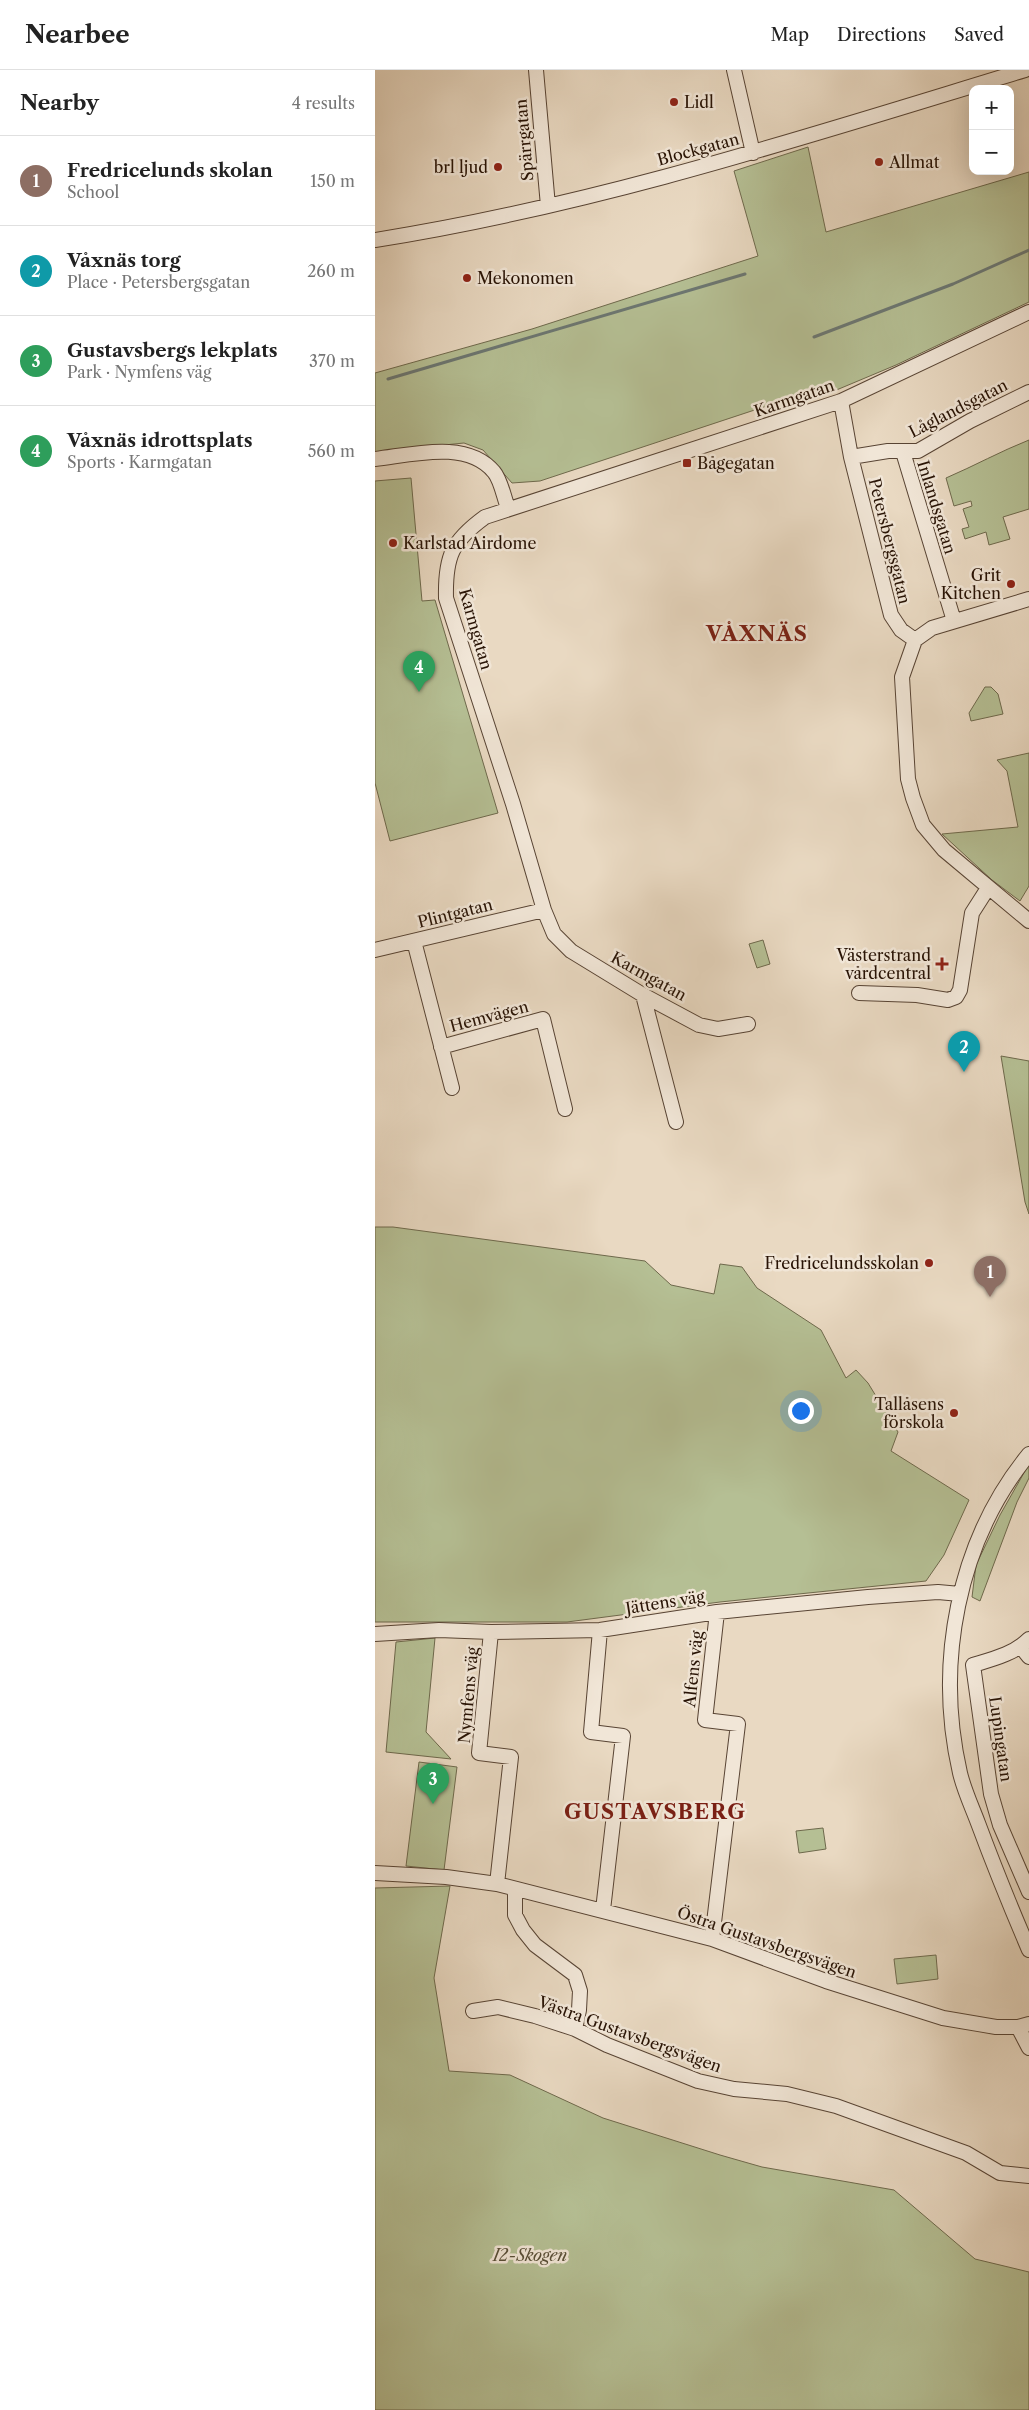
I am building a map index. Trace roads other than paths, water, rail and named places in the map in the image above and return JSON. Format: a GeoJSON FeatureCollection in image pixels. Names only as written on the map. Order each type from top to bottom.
{"type":"FeatureCollection","features":[{"type":"Feature","properties":{"kind":"street","name":"Spärrgatan"},"geometry":{"type":"LineString","coordinates":[[536,70],[548,206]]}},
{"type":"Feature","properties":{"kind":"street"},"geometry":{"type":"LineString","coordinates":[[734,70],[753,153]]}},
{"type":"Feature","properties":{"kind":"street","name":"Blockgatan"},"geometry":{"type":"LineString","coordinates":[[375,240],[458,227],[548,206],[753,153],[1025,70]]}},
{"type":"Feature","properties":{"kind":"street","name":"Karmgatan"},"geometry":{"type":"LineString","coordinates":[[748,1024],[710,1029],[643,995],[571,951],[554,934],[544,910],[513,804],[446,598],[445,576],[450,554],[465,532],[485,517],[508,508],[742,435],[841,401],[1029,312]]}},
{"type":"Feature","properties":{"kind":"street","name":"Låglandsgatan"},"geometry":{"type":"LineString","coordinates":[[903,452],[918,451],[969,421],[1029,392]]}},
{"type":"Feature","properties":{"kind":"street","name":"Petersbergsgatan"},"geometry":{"type":"LineString","coordinates":[[841,401],[851,457],[891,615],[901,630],[915,640]]}},
{"type":"Feature","properties":{"kind":"street","name":"Inlandsgatan"},"geometry":{"type":"LineString","coordinates":[[851,457],[888,451],[903,452],[955,621]]}},
{"type":"Feature","properties":{"kind":"street"},"geometry":{"type":"LineString","coordinates":[[375,459],[447,452],[473,456],[495,472],[508,508]]}},
{"type":"Feature","properties":{"kind":"street"},"geometry":{"type":"LineString","coordinates":[[1029,599],[932,628],[915,640],[902,677],[908,780],[923,825],[944,850],[1029,921]]}},
{"type":"Feature","properties":{"kind":"street"},"geometry":{"type":"LineString","coordinates":[[859,994],[907,995],[947,1000],[956,997],[960,990],[972,913],[988,888]]}},
{"type":"Feature","properties":{"kind":"street","name":"Plintgatan"},"geometry":{"type":"LineString","coordinates":[[375,950],[544,910]]}},
{"type":"Feature","properties":{"kind":"street","name":"Hemvägen"},"geometry":{"type":"LineString","coordinates":[[414,941],[452,1088]]}},
{"type":"Feature","properties":{"kind":"street"},"geometry":{"type":"LineString","coordinates":[[643,995],[676,1122]]}},
{"type":"Feature","properties":{"kind":"street","name":"Hemvägen"},"geometry":{"type":"LineString","coordinates":[[441,1047],[543,1019],[565,1109]]}},
{"type":"Feature","properties":{"kind":"street"},"geometry":{"type":"LineString","coordinates":[[1029,1454],[1020,1465],[991,1514],[973,1554],[960,1594],[952,1635],[949,1676],[954,1738],[961,1775],[992,1862],[1029,1950]]}},
{"type":"Feature","properties":{"kind":"street","name":"Jättens väg"},"geometry":{"type":"LineString","coordinates":[[375,1634],[439,1630],[491,1632],[600,1630],[717,1612],[868,1596],[938,1592],[960,1594]]}},
{"type":"Feature","properties":{"kind":"street","name":"Alfens väg"},"geometry":{"type":"LineString","coordinates":[[713,1939],[738,1724],[705,1720],[717,1612]]}},
{"type":"Feature","properties":{"kind":"street"},"geometry":{"type":"LineString","coordinates":[[600,1630],[591,1732],[623,1736],[603,1910]]}},
{"type":"Feature","properties":{"kind":"street","name":"Nymfens väg"},"geometry":{"type":"LineString","coordinates":[[491,1632],[479,1753],[511,1758],[497,1884]]}},
{"type":"Feature","properties":{"kind":"street","name":"Lupingatan"},"geometry":{"type":"LineString","coordinates":[[1026,1648],[973,1665],[991,1794],[1000,1825],[1029,1892]]}},
{"type":"Feature","properties":{"kind":"street","name":"Östra Gustavsbergsvägen"},"geometry":{"type":"LineString","coordinates":[[375,1873],[446,1877],[497,1884],[713,1939],[826,1981],[943,2018],[996,2027],[1023,2025]]}},
{"type":"Feature","properties":{"kind":"street"},"geometry":{"type":"LineString","coordinates":[[515,1889],[515,1916],[523,1930],[535,1945],[575,1974],[580,1991],[575,2029]]}},
{"type":"Feature","properties":{"kind":"street","name":"Västra Gustavsbergsvägen"},"geometry":{"type":"LineString","coordinates":[[473,2011],[498,2008],[575,2029],[615,2048],[698,2081],[734,2089],[787,2094],[836,2106],[966,2154],[1000,2173],[1029,2176]]}},
{"type":"Feature","properties":{"kind":"street"},"geometry":{"type":"LineString","coordinates":[[1023,2025],[1029,2048]]}},
{"type":"Feature","properties":{"kind":"waterway"},"geometry":{"type":"LineString","coordinates":[[814,337],[953,284],[1029,250]]}},
{"type":"Feature","properties":{"kind":"waterway"},"geometry":{"type":"LineString","coordinates":[[388,379],[745,274]]}},
{"type":"Feature","properties":{"kind":"place","name":"Lidl"},"geometry":{"type":"Point","coordinates":[674,102]}},
{"type":"Feature","properties":{"kind":"place","name":"Allmat"},"geometry":{"type":"Point","coordinates":[879,162]}},
{"type":"Feature","properties":{"kind":"place","name":"brl ljud"},"geometry":{"type":"Point","coordinates":[498,167]}},
{"type":"Feature","properties":{"kind":"place","name":"Mekonomen"},"geometry":{"type":"Point","coordinates":[467,278]}},
{"type":"Feature","properties":{"kind":"place","name":"Bågegatan"},"geometry":{"type":"Point","coordinates":[687,463]}},
{"type":"Feature","properties":{"kind":"place","name":"Karlstad Airdome"},"geometry":{"type":"Point","coordinates":[393,543]}},
{"type":"Feature","properties":{"kind":"place","name":"Grit Kitchen"},"geometry":{"type":"Point","coordinates":[1011,584]}},
{"type":"Feature","properties":{"kind":"place","name":"Våxnäs idrottsplats"},"geometry":{"type":"Point","coordinates":[419,692]}},
{"type":"Feature","properties":{"kind":"place","name":"Västerstrand vårdcentral"},"geometry":{"type":"Point","coordinates":[942,964]}},
{"type":"Feature","properties":{"kind":"place","name":"Våxnäs torg"},"geometry":{"type":"Point","coordinates":[964,1072]}},
{"type":"Feature","properties":{"kind":"place","name":"Fredricelundsskolan"},"geometry":{"type":"Point","coordinates":[929,1263]}},
{"type":"Feature","properties":{"kind":"place","name":"Fredricelunds skolan"},"geometry":{"type":"Point","coordinates":[990,1297]}},
{"type":"Feature","properties":{"kind":"place","name":"Tallåsens förskola"},"geometry":{"type":"Point","coordinates":[954,1413]}},
{"type":"Feature","properties":{"kind":"place","name":"Gustavsbergs lekplats"},"geometry":{"type":"Point","coordinates":[433,1804]}},
{"type":"Feature","properties":{"kind":"district","name":"VÅXNÄS"},"geometry":{"type":"Point","coordinates":[757,634]}},
{"type":"Feature","properties":{"kind":"district","name":"GUSTAVSBERG"},"geometry":{"type":"Point","coordinates":[655,1812]}},
{"type":"Feature","properties":{"kind":"park label","name":"I2-Skogen"},"geometry":{"type":"Point","coordinates":[530,2255]}}]}
